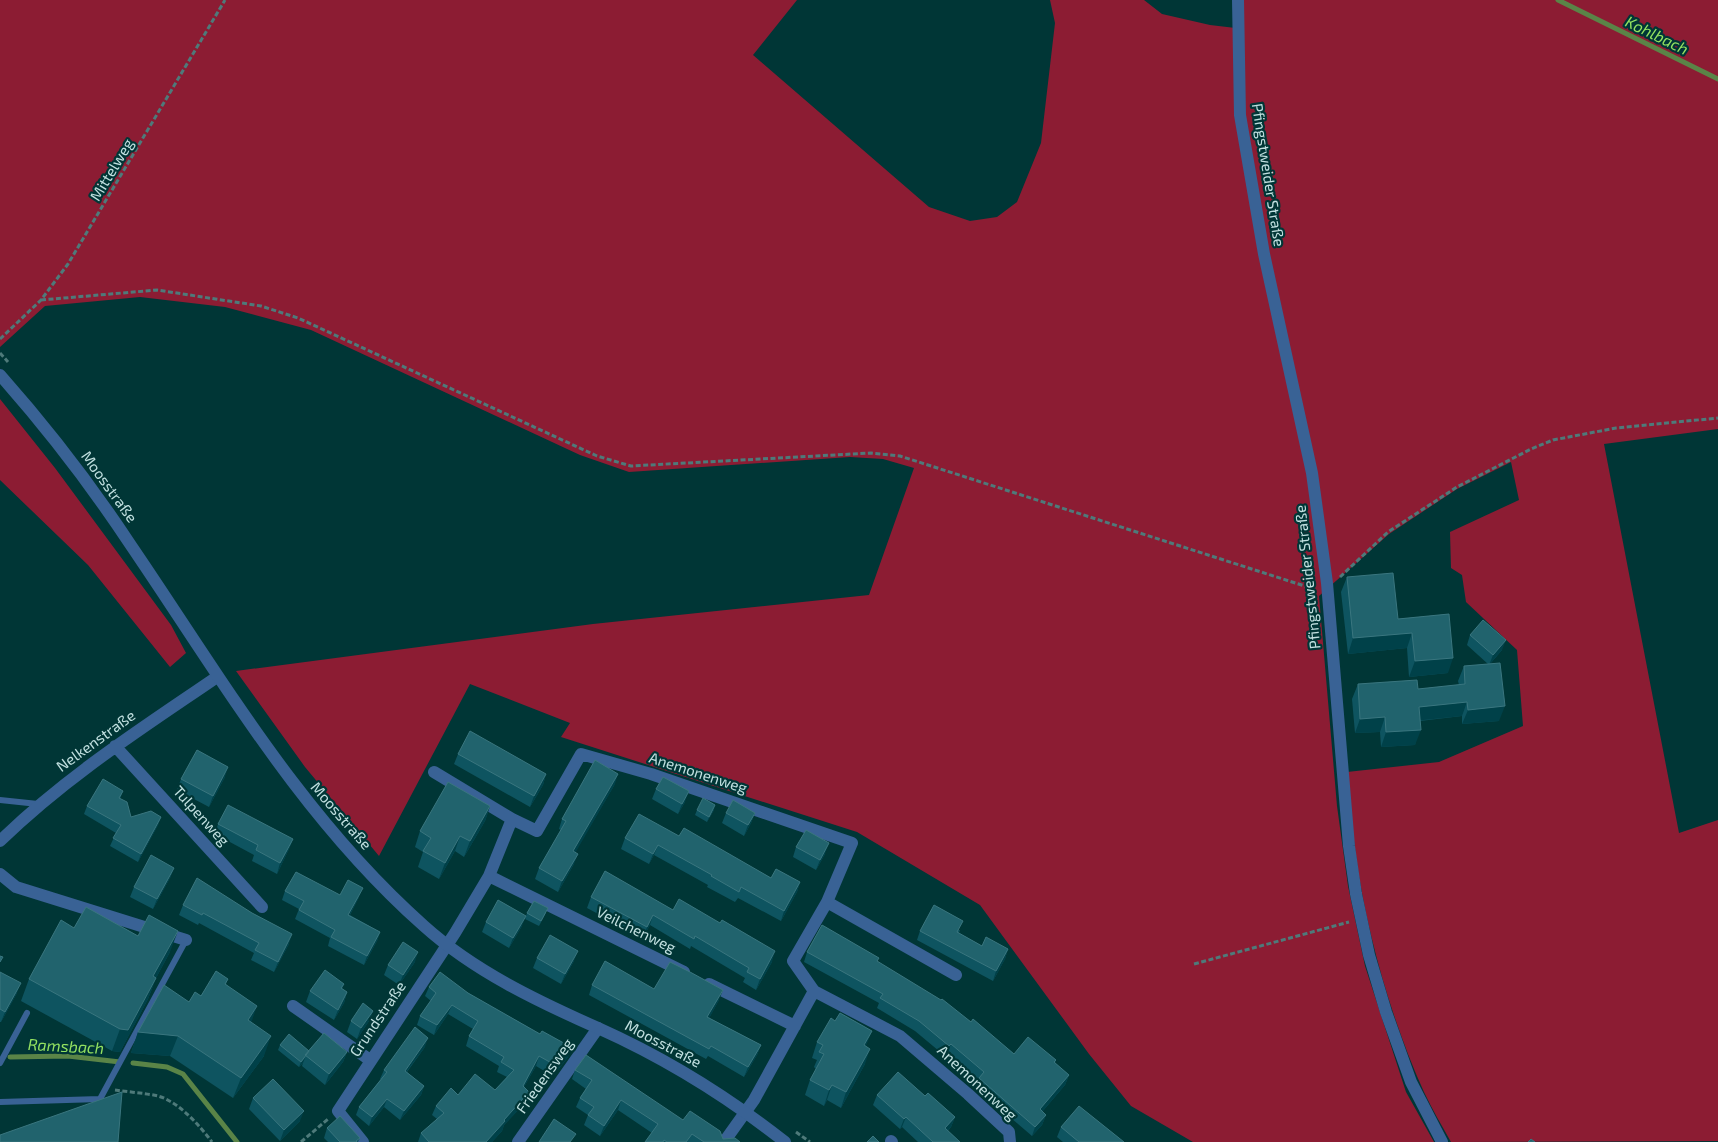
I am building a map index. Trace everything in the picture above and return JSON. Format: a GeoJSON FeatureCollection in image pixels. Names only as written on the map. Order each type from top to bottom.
{"type":"FeatureCollection","features":[{"type":"Feature","properties":{"kind":"street","name":"Pfingstweider Straße"},"geometry":{"type":"LineString","coordinates":[[1238,0],[1240,115],[1264,254],[1312,473],[1327,588],[1349,846],[1356,894],[1369,955],[1386,1012],[1412,1082],[1442,1142]]}},
{"type":"Feature","properties":{"kind":"street","name":"Moosstraße"},"geometry":{"type":"LineString","coordinates":[[0,375],[35,416],[104,507],[273,758],[335,836],[388,893],[447,946],[480,968],[678,1070],[746,1112],[785,1142]]}},
{"type":"Feature","properties":{"kind":"street","name":"Nelkenstraße"},"geometry":{"type":"LineString","coordinates":[[0,841],[38,804],[115,746],[217,677]]}},
{"type":"Feature","properties":{"kind":"street","name":"Tulpenweg"},"geometry":{"type":"LineString","coordinates":[[115,746],[262,907]]}},
{"type":"Feature","properties":{"kind":"street","name":"Anemonenweg"},"geometry":{"type":"LineString","coordinates":[[434,772],[512,819],[537,831],[581,754],[651,774],[852,843],[827,902],[793,961],[814,991],[900,1036],[968,1094],[1008,1132],[1010,1142]]}},
{"type":"Feature","properties":{"kind":"street"},"geometry":{"type":"LineString","coordinates":[[447,946],[489,876],[512,819]]}},
{"type":"Feature","properties":{"kind":"street"},"geometry":{"type":"LineString","coordinates":[[0,874],[16,887],[186,940]]}},
{"type":"Feature","properties":{"kind":"street","name":"Veilchenweg"},"geometry":{"type":"LineString","coordinates":[[489,876],[795,1026]]}},
{"type":"Feature","properties":{"kind":"street"},"geometry":{"type":"LineString","coordinates":[[827,902],[956,975]]}},
{"type":"Feature","properties":{"kind":"street","name":"Grundstraße"},"geometry":{"type":"LineString","coordinates":[[338,1111],[447,946]]}},
{"type":"Feature","properties":{"kind":"street"},"geometry":{"type":"LineString","coordinates":[[724,1142],[746,1112],[814,991]]}},
{"type":"Feature","properties":{"kind":"street"},"geometry":{"type":"LineString","coordinates":[[293,1006],[370,1060]]}},
{"type":"Feature","properties":{"kind":"street","name":"Friedensweg"},"geometry":{"type":"LineString","coordinates":[[518,1142],[598,1028]]}},
{"type":"Feature","properties":{"kind":"street"},"geometry":{"type":"LineString","coordinates":[[338,1111],[363,1142]]}},
{"type":"Feature","properties":{"kind":"lane"},"geometry":{"type":"LineString","coordinates":[[0,800],[38,804]]}},
{"type":"Feature","properties":{"kind":"lane"},"geometry":{"type":"LineString","coordinates":[[0,1102],[100,1099],[186,940]]}},
{"type":"Feature","properties":{"kind":"lane"},"geometry":{"type":"LineString","coordinates":[[0,1063],[27,1013]]}},
{"type":"Feature","properties":{"kind":"path","name":"Mittelweg"},"geometry":{"type":"LineString","coordinates":[[0,339],[41,300],[90,228],[225,0]]}},
{"type":"Feature","properties":{"kind":"path"},"geometry":{"type":"LineString","coordinates":[[41,300],[157,290],[261,306],[298,318],[597,456],[631,466],[871,453],[900,456],[1327,588],[1388,532],[1457,487],[1531,449],[1553,440],[1616,428],[1718,418]]}},
{"type":"Feature","properties":{"kind":"path"},"geometry":{"type":"LineString","coordinates":[[0,353],[11,366]]}},
{"type":"Feature","properties":{"kind":"path"},"geometry":{"type":"LineString","coordinates":[[1194,964],[1341,923]]}},
{"type":"Feature","properties":{"kind":"path"},"geometry":{"type":"LineString","coordinates":[[105,1089],[160,1096],[178,1107],[212,1142]]}},
{"type":"Feature","properties":{"kind":"path"},"geometry":{"type":"LineString","coordinates":[[301,1142],[338,1111]]}},
{"type":"Feature","properties":{"kind":"shaded area"},"geometry":{"type":"Polygon","coordinates":[[[0,0],[797,0],[753,55],[929,207],[970,221],[997,217],[1017,202],[1041,143],[1055,23],[1050,0],[1144,0],[1162,14],[1210,25],[1244,29],[1244,0],[1718,0],[1718,429],[1604,444],[1679,833],[1718,820],[1718,1141],[1451,1142],[1427,1098],[1412,1065],[1391,1006],[1373,945],[1360,885],[1347,772],[1439,762],[1523,726],[1517,650],[1466,602],[1462,575],[1451,568],[1450,532],[1519,500],[1511,462],[1457,489],[1389,534],[1319,596],[1337,806],[1348,886],[1365,966],[1406,1092],[1434,1142],[1193,1142],[1131,1106],[1089,1054],[980,905],[857,832],[561,737],[570,723],[470,684],[379,856],[305,767],[236,671],[593,624],[869,595],[914,468],[883,459],[850,457],[629,472],[580,455],[311,330],[225,307],[140,297],[45,306],[0,347],[0,0]]]}},
{"type":"Feature","properties":{"kind":"shaded area"},"geometry":{"type":"Polygon","coordinates":[[[0,399],[55,468],[171,625],[186,653],[170,667],[88,565],[0,480],[0,399]]]}},
{"type":"Feature","properties":{"kind":"building"},"geometry":{"type":"Polygon","coordinates":[[[1393,573],[1398,619],[1449,614],[1453,658],[1415,661],[1412,633],[1353,638],[1347,577],[1393,573]]]}},
{"type":"Feature","properties":{"kind":"building"},"geometry":{"type":"Polygon","coordinates":[[[1483,620],[1506,640],[1493,655],[1470,635],[1483,620]]]}},
{"type":"Feature","properties":{"kind":"building"},"geometry":{"type":"Polygon","coordinates":[[[1500,663],[1505,706],[1468,710],[1467,702],[1419,707],[1421,730],[1386,732],[1385,717],[1360,719],[1358,684],[1417,680],[1418,689],[1465,684],[1464,666],[1500,663]]]}},
{"type":"Feature","properties":{"kind":"building"},"geometry":{"type":"Polygon","coordinates":[[[470,731],[546,774],[534,796],[458,754],[470,731]]]}},
{"type":"Feature","properties":{"kind":"building"},"geometry":{"type":"Polygon","coordinates":[[[197,750],[228,767],[213,796],[181,779],[197,750]]]}},
{"type":"Feature","properties":{"kind":"building"},"geometry":{"type":"Polygon","coordinates":[[[595,760],[618,774],[573,851],[578,854],[562,881],[539,868],[566,821],[562,819],[595,760]]]}},
{"type":"Feature","properties":{"kind":"building"},"geometry":{"type":"Polygon","coordinates":[[[663,777],[689,791],[682,804],[656,789],[663,777]]]}},
{"type":"Feature","properties":{"kind":"building"},"geometry":{"type":"Polygon","coordinates":[[[103,779],[123,791],[119,798],[127,802],[131,817],[151,811],[161,817],[141,854],[113,838],[121,825],[87,806],[103,779]]]}},
{"type":"Feature","properties":{"kind":"building"},"geometry":{"type":"Polygon","coordinates":[[[448,782],[490,806],[470,841],[460,836],[445,863],[423,851],[431,838],[420,831],[448,782]]]}},
{"type":"Feature","properties":{"kind":"building"},"geometry":{"type":"Polygon","coordinates":[[[703,798],[715,805],[709,817],[697,810],[703,798]]]}},
{"type":"Feature","properties":{"kind":"building"},"geometry":{"type":"Polygon","coordinates":[[[733,800],[755,813],[748,825],[726,813],[733,800]]]}},
{"type":"Feature","properties":{"kind":"building"},"geometry":{"type":"Polygon","coordinates":[[[228,805],[293,839],[280,863],[256,850],[258,845],[218,824],[228,805]]]}},
{"type":"Feature","properties":{"kind":"building"},"geometry":{"type":"Polygon","coordinates":[[[639,814],[679,836],[684,828],[771,878],[776,869],[800,882],[784,911],[741,887],[739,892],[658,845],[653,854],[625,838],[639,814]]]}},
{"type":"Feature","properties":{"kind":"building"},"geometry":{"type":"Polygon","coordinates":[[[806,830],[829,843],[820,860],[796,847],[806,830]]]}},
{"type":"Feature","properties":{"kind":"building"},"geometry":{"type":"Polygon","coordinates":[[[151,855],[174,868],[157,899],[134,887],[151,855]]]}},
{"type":"Feature","properties":{"kind":"building"},"geometry":{"type":"Polygon","coordinates":[[[605,871],[673,910],[679,899],[720,923],[722,920],[775,951],[760,979],[747,972],[749,968],[695,936],[694,939],[653,915],[647,927],[591,897],[605,871]]]}},
{"type":"Feature","properties":{"kind":"building"},"geometry":{"type":"Polygon","coordinates":[[[296,872],[340,895],[348,880],[363,888],[348,915],[380,932],[367,956],[331,937],[335,930],[299,910],[304,901],[285,891],[296,872]]]}},
{"type":"Feature","properties":{"kind":"building"},"geometry":{"type":"Polygon","coordinates":[[[197,878],[252,913],[292,934],[278,962],[255,950],[259,943],[203,913],[202,915],[183,905],[197,878]]]}},
{"type":"Feature","properties":{"kind":"building"},"geometry":{"type":"Polygon","coordinates":[[[498,900],[526,916],[513,938],[486,922],[498,900]]]}},
{"type":"Feature","properties":{"kind":"building"},"geometry":{"type":"Polygon","coordinates":[[[534,901],[548,908],[541,921],[527,913],[534,901]]]}},
{"type":"Feature","properties":{"kind":"building"},"geometry":{"type":"Polygon","coordinates":[[[934,905],[963,921],[957,932],[982,946],[986,937],[1008,949],[996,971],[920,931],[934,905]]]}},
{"type":"Feature","properties":{"kind":"building"},"geometry":{"type":"Polygon","coordinates":[[[86,907],[138,936],[149,915],[178,931],[153,976],[156,978],[128,1030],[120,1029],[29,979],[61,920],[74,928],[86,907]]]}},
{"type":"Feature","properties":{"kind":"building"},"geometry":{"type":"Polygon","coordinates":[[[822,925],[879,958],[877,961],[942,999],[971,1022],[973,1019],[1014,1054],[1028,1037],[1056,1060],[1054,1062],[1069,1075],[1040,1109],[1046,1115],[1035,1127],[979,1078],[984,1072],[951,1044],[949,1046],[919,1021],[880,998],[883,994],[807,952],[822,925]]]}},
{"type":"Feature","properties":{"kind":"building"},"geometry":{"type":"Polygon","coordinates":[[[550,935],[578,951],[565,974],[537,958],[550,935]]]}},
{"type":"Feature","properties":{"kind":"building"},"geometry":{"type":"Polygon","coordinates":[[[403,942],[418,952],[403,975],[388,965],[403,942]]]}},
{"type":"Feature","properties":{"kind":"building"},"geometry":{"type":"Polygon","coordinates":[[[605,961],[654,989],[670,962],[723,990],[707,1017],[761,1045],[748,1067],[711,1046],[709,1049],[592,985],[605,961]]]}},
{"type":"Feature","properties":{"kind":"building"},"geometry":{"type":"Polygon","coordinates":[[[325,970],[344,984],[341,988],[347,992],[338,1010],[310,991],[325,970]]]}},
{"type":"Feature","properties":{"kind":"building"},"geometry":{"type":"Polygon","coordinates":[[[216,971],[228,979],[225,984],[257,1006],[248,1020],[271,1036],[241,1078],[178,1036],[138,1032],[164,985],[189,1002],[195,992],[201,996],[216,971]]]}},
{"type":"Feature","properties":{"kind":"building"},"geometry":{"type":"Polygon","coordinates":[[[0,972],[21,983],[5,1012],[0,1009],[0,972]]]}},
{"type":"Feature","properties":{"kind":"building"},"geometry":{"type":"Polygon","coordinates":[[[440,972],[468,993],[540,1034],[542,1031],[571,1047],[562,1061],[559,1059],[555,1065],[539,1056],[523,1086],[529,1092],[486,1142],[429,1142],[421,1133],[444,1113],[436,1106],[451,1088],[458,1095],[475,1074],[495,1090],[514,1070],[501,1062],[504,1057],[469,1036],[478,1021],[452,1005],[437,1025],[420,1016],[436,993],[429,987],[440,972]]]}},
{"type":"Feature","properties":{"kind":"building"},"geometry":{"type":"Polygon","coordinates":[[[363,1003],[373,1011],[361,1028],[351,1021],[363,1003]]]}},
{"type":"Feature","properties":{"kind":"building"},"geometry":{"type":"Polygon","coordinates":[[[840,1013],[872,1031],[864,1045],[870,1049],[846,1092],[832,1085],[829,1090],[810,1080],[824,1054],[819,1052],[823,1045],[817,1042],[831,1018],[835,1021],[840,1013]]]}},
{"type":"Feature","properties":{"kind":"building"},"geometry":{"type":"Polygon","coordinates":[[[415,1027],[428,1038],[405,1071],[424,1086],[404,1111],[387,1099],[372,1117],[359,1107],[387,1072],[384,1070],[415,1027]]]}},
{"type":"Feature","properties":{"kind":"building"},"geometry":{"type":"Polygon","coordinates":[[[324,1033],[347,1052],[329,1074],[305,1055],[324,1033]]]}},
{"type":"Feature","properties":{"kind":"building"},"geometry":{"type":"Polygon","coordinates":[[[289,1034],[309,1051],[301,1062],[280,1045],[289,1034]]]}},
{"type":"Feature","properties":{"kind":"building"},"geometry":{"type":"Polygon","coordinates":[[[586,1055],[683,1120],[690,1111],[720,1131],[723,1139],[735,1138],[740,1142],[704,1142],[692,1134],[686,1142],[667,1142],[664,1140],[663,1142],[645,1142],[658,1124],[621,1100],[604,1126],[588,1115],[594,1107],[580,1098],[592,1080],[575,1070],[586,1055]]]}},
{"type":"Feature","properties":{"kind":"building"},"geometry":{"type":"Polygon","coordinates":[[[898,1072],[925,1096],[928,1093],[955,1117],[945,1128],[960,1142],[933,1142],[906,1117],[904,1119],[877,1095],[898,1072]]]}},
{"type":"Feature","properties":{"kind":"building"},"geometry":{"type":"Polygon","coordinates":[[[273,1079],[304,1111],[284,1130],[253,1098],[273,1079]]]}},
{"type":"Feature","properties":{"kind":"building"},"geometry":{"type":"Polygon","coordinates":[[[122,1092],[118,1142],[0,1142],[0,1135],[122,1092]]]}},
{"type":"Feature","properties":{"kind":"building"},"geometry":{"type":"Polygon","coordinates":[[[1079,1106],[1124,1142],[1079,1142],[1061,1127],[1079,1106]]]}},
{"type":"Feature","properties":{"kind":"building"},"geometry":{"type":"Polygon","coordinates":[[[340,1116],[360,1138],[357,1142],[340,1142],[327,1128],[340,1116]]]}},
{"type":"Feature","properties":{"kind":"building"},"geometry":{"type":"Polygon","coordinates":[[[554,1119],[576,1134],[570,1142],[539,1142],[554,1119]]]}},
{"type":"Feature","properties":{"kind":"building"},"geometry":{"type":"Polygon","coordinates":[[[873,1136],[879,1142],[867,1142],[873,1136]]]}},
{"type":"Feature","properties":{"kind":"waterway","name":"Kohlbach"},"geometry":{"type":"LineString","coordinates":[[1558,0],[1718,79]]}},
{"type":"Feature","properties":{"kind":"waterway","name":"Ramsbach"},"geometry":{"type":"LineString","coordinates":[[10,1057],[68,1056],[120,1062]]}},
{"type":"Feature","properties":{"kind":"waterway","name":"Ramsbach"},"geometry":{"type":"LineString","coordinates":[[133,1063],[167,1067],[183,1074],[237,1142]]}}]}
